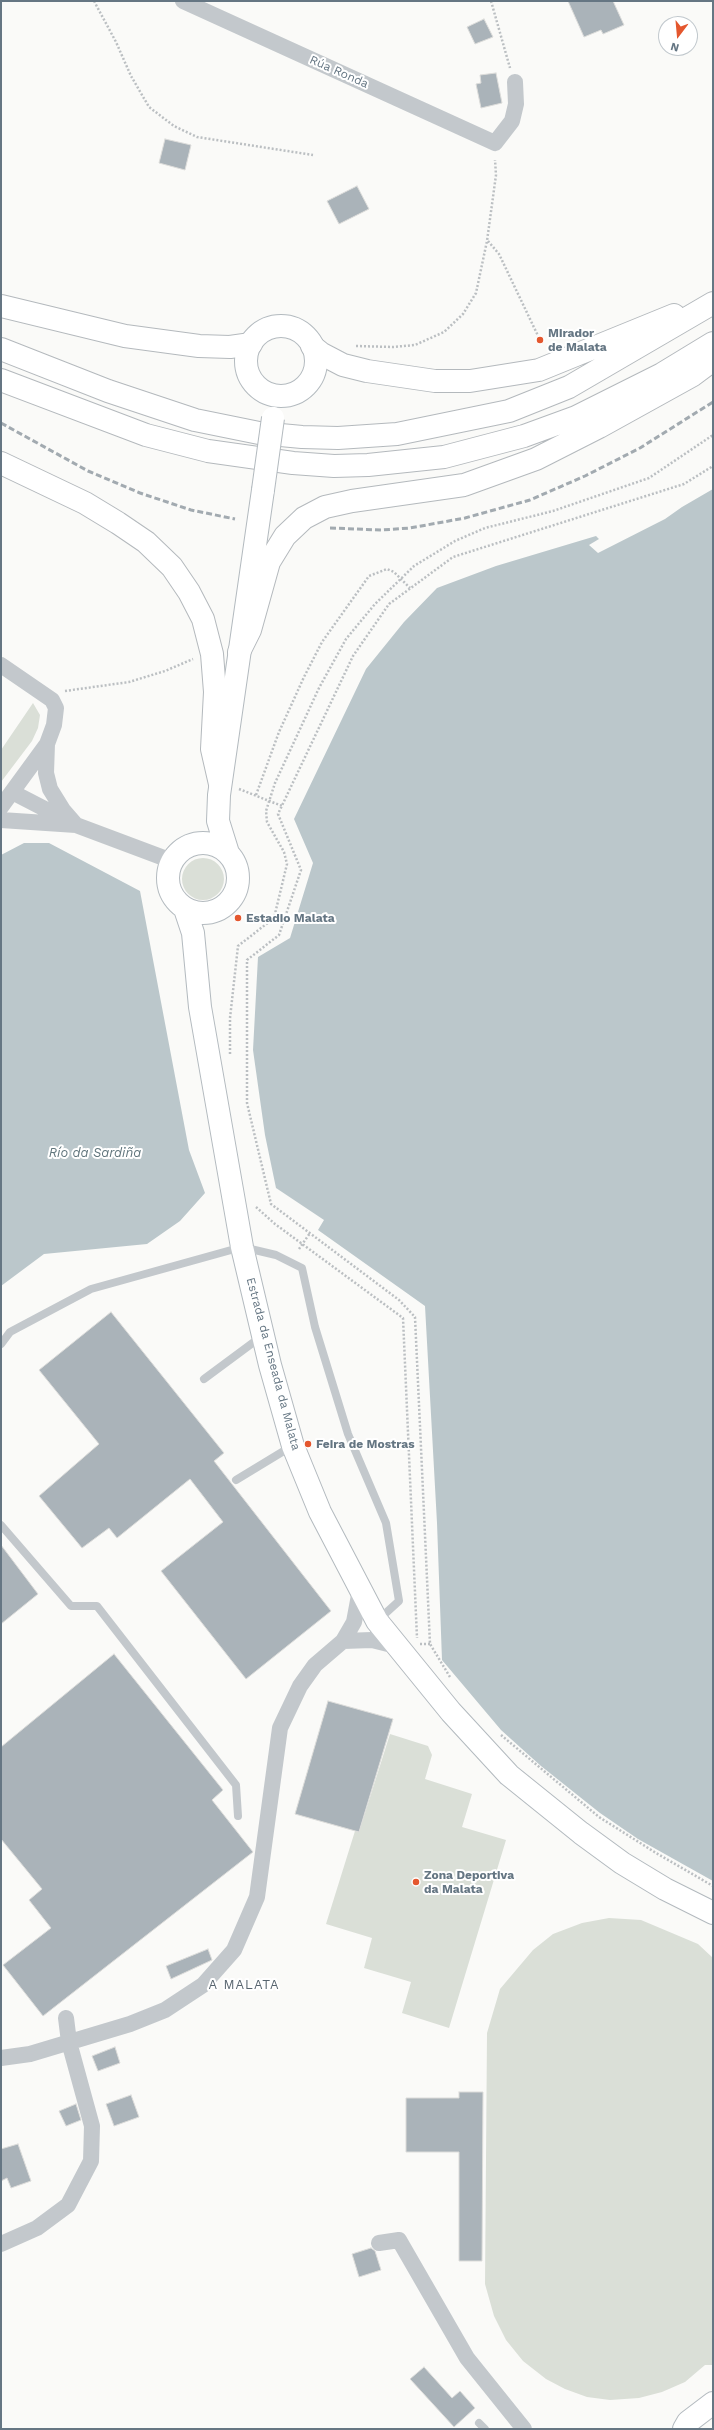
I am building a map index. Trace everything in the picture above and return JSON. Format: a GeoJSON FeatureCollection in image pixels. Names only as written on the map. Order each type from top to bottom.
{"type":"FeatureCollection","features":[{"type":"Feature","properties":{"kind":"main road"},"geometry":{"type":"LineString","coordinates":[[312,346],[315,367],[305,386],[287,396],[276,396],[260,389],[249,376],[246,365],[247,354],[251,344],[258,335],[277,326],[288,327],[306,337],[312,346],[322,354],[343,365],[367,371],[435,381],[470,381],[539,370],[643,326],[713,302]]}},
{"type":"Feature","properties":{"kind":"main road"},"geometry":{"type":"LineString","coordinates":[[1,349],[108,391],[195,420],[260,433],[302,437],[338,438],[397,434],[509,411],[569,387],[713,302]]}},
{"type":"Feature","properties":{"kind":"main road"},"geometry":{"type":"LineString","coordinates":[[1,306],[133,337],[199,346],[230,347],[251,344]]}},
{"type":"Feature","properties":{"kind":"main road"},"geometry":{"type":"LineString","coordinates":[[1,380],[146,435],[208,451],[293,463],[334,466],[368,465],[444,457],[524,436],[576,417],[662,374],[713,343]]}},
{"type":"Feature","properties":{"kind":"main road"},"geometry":{"type":"LineString","coordinates":[[239,652],[250,630],[269,562],[285,536],[304,518],[325,507],[352,501],[464,485],[536,459],[599,427],[693,375],[713,360]]}},
{"type":"Feature","properties":{"kind":"main road"},"geometry":{"type":"LineString","coordinates":[[226,789],[201,829],[179,854],[168,872],[168,884],[172,895],[185,909],[200,913],[212,912],[222,907],[230,900],[238,881],[234,861],[228,853],[218,821],[226,789],[239,652],[276,396]]}},
{"type":"Feature","properties":{"kind":"main road"},"geometry":{"type":"LineString","coordinates":[[1,463],[84,503],[118,523],[146,542],[172,567],[189,592],[203,619],[212,654],[215,692],[212,749],[226,789]]}},
{"type":"Feature","properties":{"kind":"main road"},"geometry":{"type":"LineString","coordinates":[[179,854],[208,843],[228,853]]}},
{"type":"Feature","properties":{"kind":"main road","name":"Estrada da Enseada da Malata"},"geometry":{"type":"LineString","coordinates":[[196,956],[205,934],[222,907]]}},
{"type":"Feature","properties":{"kind":"main road","name":"Estrada da Enseada da Malata"},"geometry":{"type":"LineString","coordinates":[[185,909],[193,933],[200,1007],[242,1247],[263,1336],[293,1446],[320,1512],[360,1590],[377,1621],[396,1646],[451,1712],[509,1775],[581,1833],[622,1862],[665,1889],[713,1913]]}},
{"type":"Feature","properties":{"kind":"main road"},"geometry":{"type":"LineString","coordinates":[[684,2429],[688,2422],[713,2403]]}},
{"type":"Feature","properties":{"kind":"street","name":"Rúa Ronda"},"geometry":{"type":"LineString","coordinates":[[183,1],[495,143]]}},
{"type":"Feature","properties":{"kind":"street"},"geometry":{"type":"LineString","coordinates":[[495,143],[512,121],[516,104],[515,82]]}},
{"type":"Feature","properties":{"kind":"street"},"geometry":{"type":"LineString","coordinates":[[1,665],[52,700],[56,708],[56,717],[47,744],[46,773],[50,789],[63,810],[76,825]]}},
{"type":"Feature","properties":{"kind":"street"},"geometry":{"type":"LineString","coordinates":[[1,807],[47,744]]}},
{"type":"Feature","properties":{"kind":"street"},"geometry":{"type":"LineString","coordinates":[[12,792],[76,825],[179,854]]}},
{"type":"Feature","properties":{"kind":"street"},"geometry":{"type":"LineString","coordinates":[[1,820],[76,825]]}},
{"type":"Feature","properties":{"kind":"street"},"geometry":{"type":"LineString","coordinates":[[1,2058],[30,2054],[130,2024],[166,2010],[203,1985],[234,1950],[257,1897],[280,1728],[300,1686],[315,1665],[343,1641],[354,1622],[360,1590]]}},
{"type":"Feature","properties":{"kind":"street"},"geometry":{"type":"LineString","coordinates":[[343,1641],[372,1640],[396,1646]]}},
{"type":"Feature","properties":{"kind":"street"},"geometry":{"type":"LineString","coordinates":[[1,2244],[37,2228],[68,2205],[91,2160],[92,2126],[69,2042],[66,2018]]}},
{"type":"Feature","properties":{"kind":"street"},"geometry":{"type":"LineString","coordinates":[[379,2243],[399,2240],[466,2358],[524,2429]]}},
{"type":"Feature","properties":{"kind":"lane"},"geometry":{"type":"LineString","coordinates":[[1,1344],[10,1332],[91,1289],[242,1247],[276,1255],[302,1268],[315,1327],[348,1434],[386,1524],[399,1601],[377,1621]]}},
{"type":"Feature","properties":{"kind":"lane"},"geometry":{"type":"LineString","coordinates":[[204,1379],[263,1336]]}},
{"type":"Feature","properties":{"kind":"lane"},"geometry":{"type":"LineString","coordinates":[[236,1480],[293,1446]]}},
{"type":"Feature","properties":{"kind":"lane"},"geometry":{"type":"LineString","coordinates":[[1,1525],[71,1606],[97,1606],[236,1785],[238,1816]]}},
{"type":"Feature","properties":{"kind":"path"},"geometry":{"type":"LineString","coordinates":[[94,1],[116,42],[131,76],[149,107],[174,126],[197,137],[313,155]]}},
{"type":"Feature","properties":{"kind":"path"},"geometry":{"type":"LineString","coordinates":[[491,1],[515,82]]}},
{"type":"Feature","properties":{"kind":"path"},"geometry":{"type":"LineString","coordinates":[[354,347],[393,347],[415,345],[444,332],[463,314],[476,293],[487,241],[496,175],[495,143]]}},
{"type":"Feature","properties":{"kind":"path"},"geometry":{"type":"LineString","coordinates":[[487,241],[499,254],[540,340]]}},
{"type":"Feature","properties":{"kind":"path"},"geometry":{"type":"LineString","coordinates":[[230,1056],[230,1018],[238,946],[274,918],[287,864],[284,852],[267,822],[266,810],[275,783],[319,688],[346,639],[376,604],[414,566],[455,541],[485,528],[553,511],[649,478],[713,435]]}},
{"type":"Feature","properties":{"kind":"path"},"geometry":{"type":"LineString","coordinates":[[454,1683],[430,1644],[415,1317],[399,1300],[271,1204],[247,1103],[247,960],[279,935],[301,870],[278,814],[353,656],[390,604],[410,588],[452,557],[684,484],[713,466]]}},
{"type":"Feature","properties":{"kind":"path"},"geometry":{"type":"LineString","coordinates":[[256,796],[278,732],[322,642],[369,576],[387,569],[402,578],[410,588]]}},
{"type":"Feature","properties":{"kind":"path"},"geometry":{"type":"LineString","coordinates":[[61,692],[129,682],[164,671],[197,657]]}},
{"type":"Feature","properties":{"kind":"path"},"geometry":{"type":"LineString","coordinates":[[226,789],[256,796],[282,806]]}},
{"type":"Feature","properties":{"kind":"path"},"geometry":{"type":"LineString","coordinates":[[255,1200],[256,1208],[302,1244],[403,1318],[416,1637],[423,1650]]}},
{"type":"Feature","properties":{"kind":"path"},"geometry":{"type":"LineString","coordinates":[[299,1249],[310,1233]]}},
{"type":"Feature","properties":{"kind":"path"},"geometry":{"type":"LineString","coordinates":[[500,1734],[599,1817],[656,1853],[713,1886]]}},
{"type":"Feature","properties":{"kind":"shaded area"},"geometry":{"type":"Polygon","coordinates":[[[33,703],[40,715],[38,728],[32,741],[1,782],[1,750],[33,703]]]}},
{"type":"Feature","properties":{"kind":"shaded area"},"geometry":{"type":"Polygon","coordinates":[[[203,858],[218,864],[224,879],[218,894],[203,900],[188,894],[182,879],[188,864],[203,858]]]}},
{"type":"Feature","properties":{"kind":"shaded area","name":"Zona Deportiva da Malata"},"geometry":{"type":"Polygon","coordinates":[[[390,1734],[428,1746],[432,1755],[425,1779],[472,1794],[462,1827],[506,1840],[449,2028],[402,2013],[411,1982],[364,1968],[372,1938],[326,1924],[355,1831],[359,1832],[390,1734]]]}},
{"type":"Feature","properties":{"kind":"shaded area"},"geometry":{"type":"Polygon","coordinates":[[[609,1918],[641,1920],[698,1944],[713,1958],[713,2365],[705,2365],[685,2382],[662,2392],[639,2398],[610,2400],[587,2397],[565,2389],[546,2379],[523,2361],[506,2340],[494,2316],[485,2284],[487,2033],[500,1989],[533,1950],[553,1934],[582,1923],[609,1918]]]}},
{"type":"Feature","properties":{"kind":"water"},"geometry":{"type":"Polygon","coordinates":[[[713,489],[713,1881],[638,1839],[600,1813],[541,1766],[501,1730],[442,1660],[437,1523],[425,1306],[318,1230],[324,1220],[276,1188],[265,1135],[253,1050],[258,957],[290,938],[313,863],[294,819],[366,669],[404,622],[437,588],[496,566],[596,536],[599,539],[589,545],[598,553],[665,519],[713,489]]]}},
{"type":"Feature","properties":{"kind":"water","name":"Río da Sardiña"},"geometry":{"type":"Polygon","coordinates":[[[24,843],[49,843],[140,891],[189,1150],[205,1193],[180,1221],[147,1244],[44,1254],[1,1286],[1,855],[24,843]]]}},
{"type":"Feature","properties":{"kind":"building"},"geometry":{"type":"Polygon","coordinates":[[[568,1],[613,1],[624,25],[603,34],[601,30],[584,37],[568,1]]]}},
{"type":"Feature","properties":{"kind":"building"},"geometry":{"type":"Polygon","coordinates":[[[484,19],[493,37],[475,44],[467,27],[484,19]]]}},
{"type":"Feature","properties":{"kind":"building"},"geometry":{"type":"Polygon","coordinates":[[[496,73],[502,103],[481,108],[476,84],[481,83],[480,75],[496,73]]]}},
{"type":"Feature","properties":{"kind":"building"},"geometry":{"type":"Polygon","coordinates":[[[165,139],[191,145],[185,170],[159,163],[165,139]]]}},
{"type":"Feature","properties":{"kind":"building"},"geometry":{"type":"Polygon","coordinates":[[[357,186],[369,209],[339,224],[327,201],[357,186]]]}},
{"type":"Feature","properties":{"kind":"building"},"geometry":{"type":"Polygon","coordinates":[[[111,1312],[224,1453],[214,1461],[331,1611],[246,1679],[161,1571],[223,1522],[190,1479],[117,1538],[109,1528],[82,1548],[39,1496],[99,1444],[39,1370],[111,1312]]]}},
{"type":"Feature","properties":{"kind":"building"},"geometry":{"type":"Polygon","coordinates":[[[1,1545],[38,1594],[1,1624],[1,1545]]]}},
{"type":"Feature","properties":{"kind":"building"},"geometry":{"type":"Polygon","coordinates":[[[114,1654],[223,1790],[212,1800],[253,1852],[43,2016],[3,1965],[51,1928],[29,1900],[42,1889],[1,1839],[1,1747],[114,1654]]]}},
{"type":"Feature","properties":{"kind":"building"},"geometry":{"type":"Polygon","coordinates":[[[328,1701],[393,1719],[359,1832],[295,1814],[328,1701]]]}},
{"type":"Feature","properties":{"kind":"building"},"geometry":{"type":"Polygon","coordinates":[[[208,1949],[212,1960],[171,1979],[166,1966],[208,1949]]]}},
{"type":"Feature","properties":{"kind":"building"},"geometry":{"type":"Polygon","coordinates":[[[115,2047],[120,2063],[98,2071],[92,2056],[115,2047]]]}},
{"type":"Feature","properties":{"kind":"building"},"geometry":{"type":"Polygon","coordinates":[[[459,2092],[483,2092],[482,2261],[459,2261],[459,2152],[406,2152],[406,2098],[459,2098],[459,2092]]]}},
{"type":"Feature","properties":{"kind":"building"},"geometry":{"type":"Polygon","coordinates":[[[131,2095],[139,2117],[114,2126],[106,2104],[131,2095]]]}},
{"type":"Feature","properties":{"kind":"building"},"geometry":{"type":"Polygon","coordinates":[[[76,2104],[81,2120],[66,2126],[59,2111],[76,2104]]]}},
{"type":"Feature","properties":{"kind":"building"},"geometry":{"type":"Polygon","coordinates":[[[18,2144],[31,2181],[11,2188],[7,2178],[1,2181],[1,2149],[18,2144]]]}},
{"type":"Feature","properties":{"kind":"building"},"geometry":{"type":"Polygon","coordinates":[[[371,2248],[375,2251],[381,2270],[359,2277],[352,2254],[371,2248]]]}},
{"type":"Feature","properties":{"kind":"building"},"geometry":{"type":"Polygon","coordinates":[[[424,2367],[452,2398],[460,2391],[475,2408],[454,2427],[410,2379],[424,2367]]]}},
{"type":"Feature","properties":{"kind":"railway"},"geometry":{"type":"LineString","coordinates":[[330,528],[381,530],[410,528],[465,518],[530,500],[585,476],[640,448],[713,402]]}},
{"type":"Feature","properties":{"kind":"railway"},"geometry":{"type":"LineString","coordinates":[[1,423],[88,471],[140,493],[191,510],[235,519]]}},
{"type":"Feature","properties":{"kind":"place","name":"Mirador de Malata"},"geometry":{"type":"Point","coordinates":[540,340]}},
{"type":"Feature","properties":{"kind":"place","name":"Estadio Malata"},"geometry":{"type":"Point","coordinates":[238,918]}},
{"type":"Feature","properties":{"kind":"place","name":"Feira de Mostras"},"geometry":{"type":"Point","coordinates":[308,1444]}},
{"type":"Feature","properties":{"kind":"place","name":"Zona Deportiva da Malata"},"geometry":{"type":"Point","coordinates":[416,1882]}},
{"type":"Feature","properties":{"kind":"district","name":"A MALATA"},"geometry":{"type":"Point","coordinates":[244,1985]}}]}
